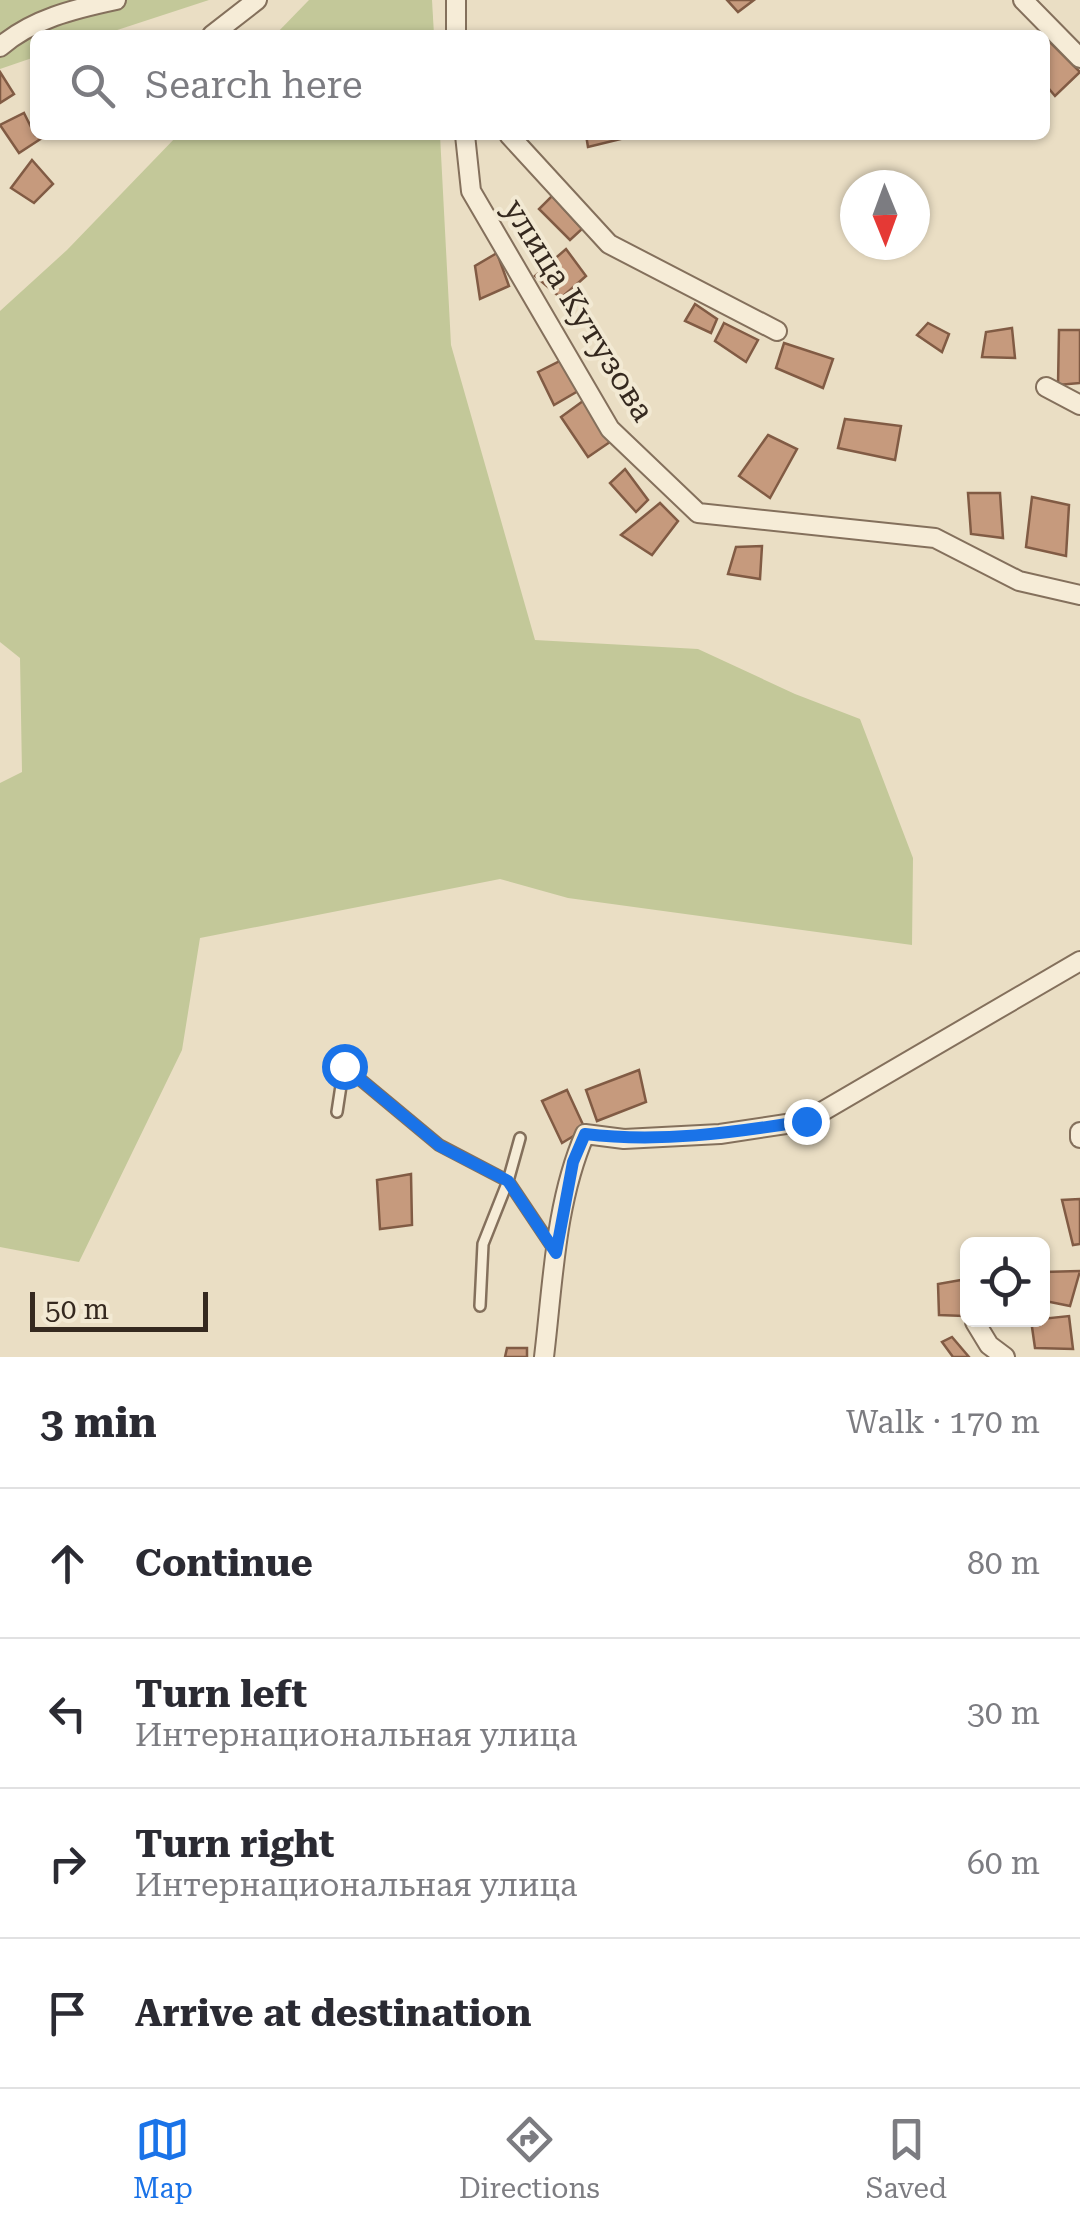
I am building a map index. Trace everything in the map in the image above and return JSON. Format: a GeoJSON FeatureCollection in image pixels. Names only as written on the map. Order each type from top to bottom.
{"type":"FeatureCollection","features":[{"type":"Feature","properties":{"kind":"street"},"geometry":{"type":"LineString","coordinates":[[0,47],[16,33],[70,10],[116,0]]}},
{"type":"Feature","properties":{"kind":"street"},"geometry":{"type":"LineString","coordinates":[[218,30],[256,0]]}},
{"type":"Feature","properties":{"kind":"street"},"geometry":{"type":"LineString","coordinates":[[456,0],[456,30]]}},
{"type":"Feature","properties":{"kind":"street"},"geometry":{"type":"LineString","coordinates":[[1023,0],[1080,58]]}},
{"type":"Feature","properties":{"kind":"street","name":"улица Кутузова"},"geometry":{"type":"LineString","coordinates":[[466,140],[471,191],[610,429],[698,513],[934,538],[1019,581],[1080,596]]}},
{"type":"Feature","properties":{"kind":"street"},"geometry":{"type":"LineString","coordinates":[[514,140],[609,244],[777,332]]}},
{"type":"Feature","properties":{"kind":"street"},"geometry":{"type":"LineString","coordinates":[[1046,387],[1080,405]]}},
{"type":"Feature","properties":{"kind":"street"},"geometry":{"type":"LineString","coordinates":[[544,1357],[556,1253],[573,1162],[585,1134],[624,1139],[720,1134],[806,1121],[1080,961]]}},
{"type":"Feature","properties":{"kind":"street"},"geometry":{"type":"LineString","coordinates":[[977,1327],[989,1345],[1005,1357]]}},
{"type":"Feature","properties":{"kind":"lane"},"geometry":{"type":"LineString","coordinates":[[336,1112],[344,1066],[440,1146],[508,1181],[556,1253]]}},
{"type":"Feature","properties":{"kind":"lane"},"geometry":{"type":"LineString","coordinates":[[480,1306],[483,1244],[520,1138]]}},
{"type":"Feature","properties":{"kind":"green space"},"geometry":{"type":"Polygon","coordinates":[[[0,0],[209,0],[117,30],[30,30],[30,59],[0,69],[0,0]]]}},
{"type":"Feature","properties":{"kind":"green space"},"geometry":{"type":"Polygon","coordinates":[[[309,0],[432,0],[434,30],[280,30],[309,0]]]}},
{"type":"Feature","properties":{"kind":"green space"},"geometry":{"type":"Polygon","coordinates":[[[173,140],[440,140],[451,345],[535,640],[698,649],[860,719],[913,858],[912,945],[568,898],[500,879],[200,938],[182,1050],[79,1262],[0,1247],[0,783],[22,772],[20,658],[0,642],[0,311],[67,250],[173,140]]]}},
{"type":"Feature","properties":{"kind":"building"},"geometry":{"type":"Polygon","coordinates":[[[727,0],[754,0],[738,12],[727,0]]]}},
{"type":"Feature","properties":{"kind":"building"},"geometry":{"type":"Polygon","coordinates":[[[1050,42],[1080,72],[1055,96],[1050,90],[1050,42]]]}},
{"type":"Feature","properties":{"kind":"building"},"geometry":{"type":"Polygon","coordinates":[[[0,72],[14,94],[0,103],[0,72]]]}},
{"type":"Feature","properties":{"kind":"building"},"geometry":{"type":"Polygon","coordinates":[[[24,113],[30,125],[30,140],[39,140],[19,153],[0,125],[24,113]]]}},
{"type":"Feature","properties":{"kind":"building"},"geometry":{"type":"Polygon","coordinates":[[[587,140],[617,140],[588,147],[587,140]]]}},
{"type":"Feature","properties":{"kind":"building"},"geometry":{"type":"Polygon","coordinates":[[[32,160],[53,184],[34,203],[11,188],[32,160]]]}},
{"type":"Feature","properties":{"kind":"building"},"geometry":{"type":"Polygon","coordinates":[[[552,196],[582,229],[570,240],[539,209],[552,196]]]}},
{"type":"Feature","properties":{"kind":"building"},"geometry":{"type":"Polygon","coordinates":[[[566,249],[586,276],[561,298],[535,276],[566,249]]]}},
{"type":"Feature","properties":{"kind":"building"},"geometry":{"type":"Polygon","coordinates":[[[497,253],[509,286],[480,299],[475,266],[497,253]]]}},
{"type":"Feature","properties":{"kind":"building"},"geometry":{"type":"Polygon","coordinates":[[[695,304],[717,319],[711,333],[685,321],[695,304]]]}},
{"type":"Feature","properties":{"kind":"building"},"geometry":{"type":"Polygon","coordinates":[[[724,323],[758,340],[746,362],[715,341],[724,323]]]}},
{"type":"Feature","properties":{"kind":"building"},"geometry":{"type":"Polygon","coordinates":[[[928,323],[949,334],[942,352],[917,335],[928,323]]]}},
{"type":"Feature","properties":{"kind":"building"},"geometry":{"type":"Polygon","coordinates":[[[1012,328],[1015,358],[982,357],[986,332],[1012,328]]]}},
{"type":"Feature","properties":{"kind":"building"},"geometry":{"type":"Polygon","coordinates":[[[1059,330],[1080,330],[1080,383],[1058,385],[1059,330]]]}},
{"type":"Feature","properties":{"kind":"building"},"geometry":{"type":"Polygon","coordinates":[[[784,343],[833,359],[823,388],[776,368],[784,343]]]}},
{"type":"Feature","properties":{"kind":"building"},"geometry":{"type":"Polygon","coordinates":[[[560,361],[578,391],[554,405],[538,372],[560,361]]]}},
{"type":"Feature","properties":{"kind":"building"},"geometry":{"type":"Polygon","coordinates":[[[583,401],[610,442],[588,457],[561,417],[583,401]]]}},
{"type":"Feature","properties":{"kind":"building"},"geometry":{"type":"Polygon","coordinates":[[[845,419],[901,426],[895,460],[838,448],[845,419]]]}},
{"type":"Feature","properties":{"kind":"building"},"geometry":{"type":"Polygon","coordinates":[[[768,435],[797,449],[770,498],[739,476],[768,435]]]}},
{"type":"Feature","properties":{"kind":"building"},"geometry":{"type":"Polygon","coordinates":[[[625,469],[648,500],[636,512],[610,483],[625,469]]]}},
{"type":"Feature","properties":{"kind":"building"},"geometry":{"type":"Polygon","coordinates":[[[968,493],[1000,493],[1003,538],[971,534],[968,493]]]}},
{"type":"Feature","properties":{"kind":"building"},"geometry":{"type":"Polygon","coordinates":[[[1032,497],[1069,505],[1066,556],[1026,547],[1032,497]]]}},
{"type":"Feature","properties":{"kind":"building"},"geometry":{"type":"Polygon","coordinates":[[[660,503],[678,521],[652,555],[621,535],[660,503]]]}},
{"type":"Feature","properties":{"kind":"building"},"geometry":{"type":"Polygon","coordinates":[[[762,546],[760,579],[728,574],[736,547],[762,546]]]}},
{"type":"Feature","properties":{"kind":"building"},"geometry":{"type":"Polygon","coordinates":[[[639,1070],[646,1102],[597,1121],[586,1090],[639,1070]]]}},
{"type":"Feature","properties":{"kind":"building"},"geometry":{"type":"Polygon","coordinates":[[[567,1090],[585,1129],[562,1143],[542,1101],[567,1090]]]}},
{"type":"Feature","properties":{"kind":"building"},"geometry":{"type":"Polygon","coordinates":[[[411,1174],[412,1225],[380,1229],[377,1180],[411,1174]]]}},
{"type":"Feature","properties":{"kind":"building"},"geometry":{"type":"Polygon","coordinates":[[[1080,1199],[1080,1244],[1073,1245],[1062,1200],[1080,1199]]]}},
{"type":"Feature","properties":{"kind":"building"},"geometry":{"type":"Polygon","coordinates":[[[1080,1271],[1070,1306],[1050,1302],[1050,1272],[1080,1271]]]}},
{"type":"Feature","properties":{"kind":"building"},"geometry":{"type":"Polygon","coordinates":[[[960,1280],[960,1316],[939,1315],[938,1284],[960,1280]]]}},
{"type":"Feature","properties":{"kind":"building"},"geometry":{"type":"Polygon","coordinates":[[[1069,1316],[1073,1349],[1035,1348],[1032,1327],[1050,1327],[1050,1318],[1069,1316]]]}},
{"type":"Feature","properties":{"kind":"building"},"geometry":{"type":"Polygon","coordinates":[[[952,1337],[969,1357],[953,1357],[942,1342],[952,1337]]]}},
{"type":"Feature","properties":{"kind":"building"},"geometry":{"type":"Polygon","coordinates":[[[507,1348],[527,1348],[527,1357],[505,1357],[507,1348]]]}},
{"type":"Feature","properties":{"kind":"route"},"geometry":{"type":"LineString","coordinates":[[344,1066],[440,1146],[508,1181],[556,1253],[573,1162],[585,1134],[624,1139],[720,1134],[806,1121]]}}]}
